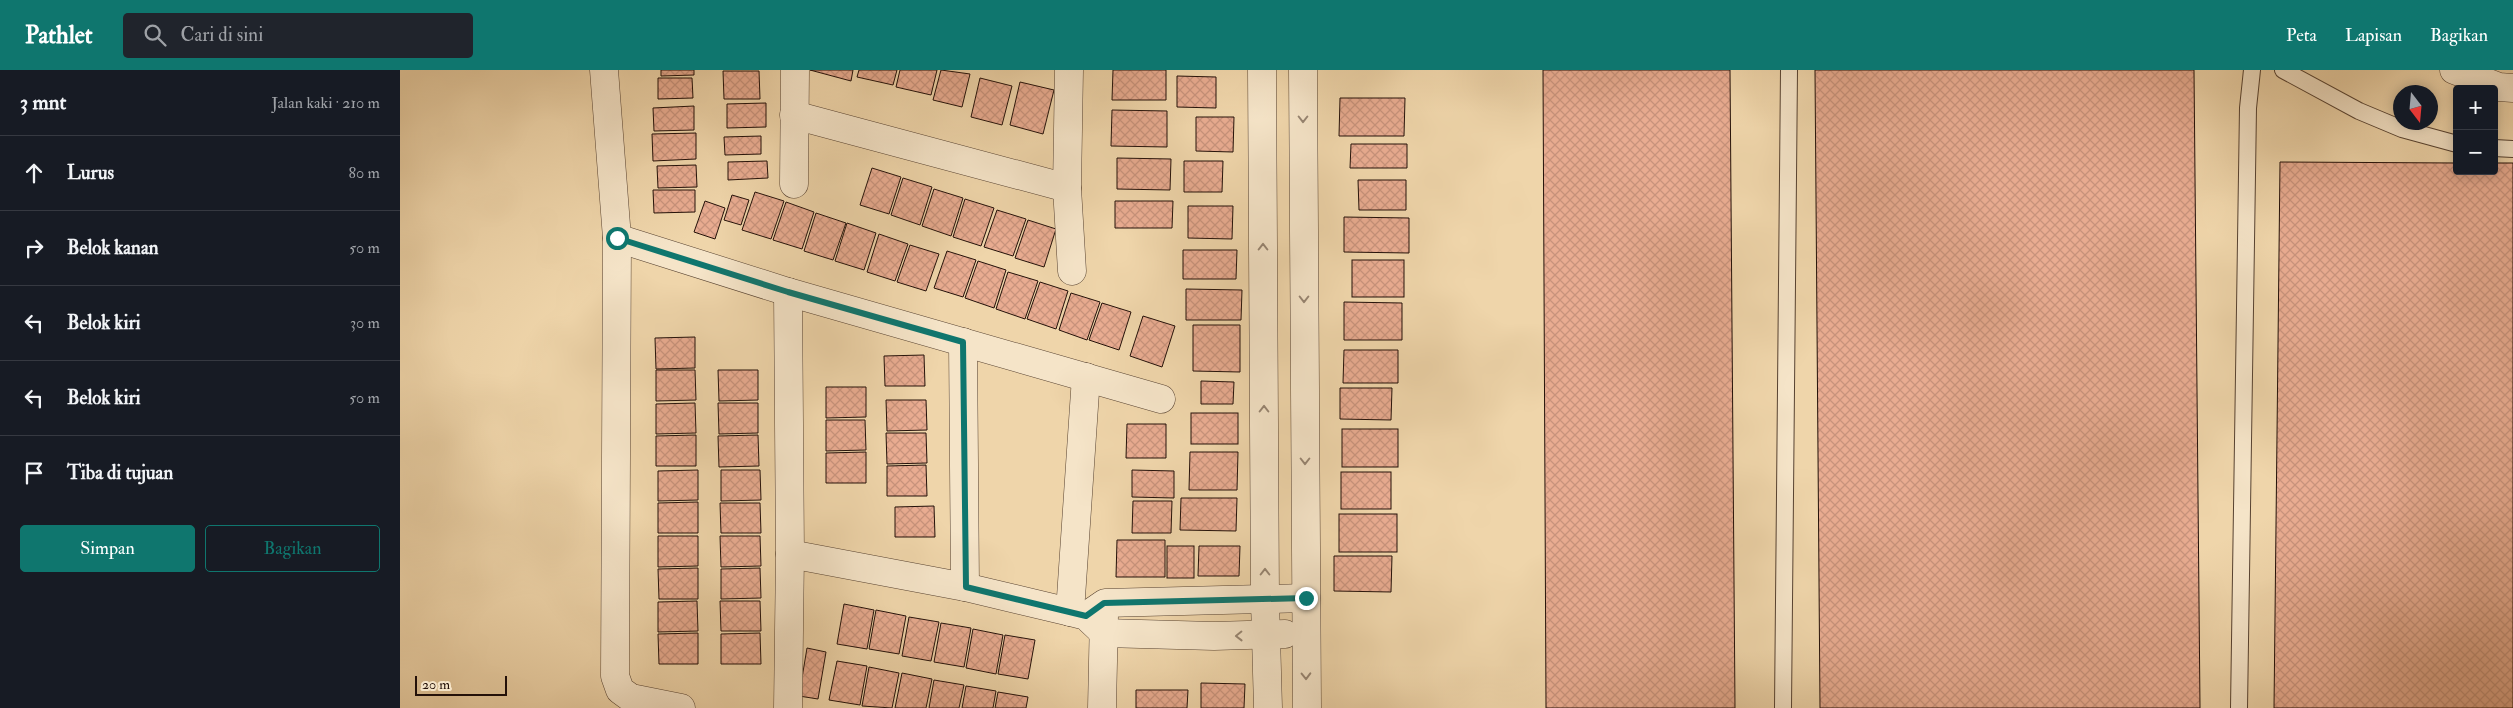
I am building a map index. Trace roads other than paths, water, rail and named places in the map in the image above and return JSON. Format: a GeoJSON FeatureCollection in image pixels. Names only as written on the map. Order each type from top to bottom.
{"type":"FeatureCollection","features":[{"type":"Feature","properties":{"kind":"street"},"geometry":{"type":"LineString","coordinates":[[604,70],[617,238],[615,676],[620,690],[631,698],[681,708]]}},
{"type":"Feature","properties":{"kind":"street"},"geometry":{"type":"LineString","coordinates":[[794,184],[795,70]]}},
{"type":"Feature","properties":{"kind":"street"},"geometry":{"type":"LineString","coordinates":[[1069,70],[1067,188],[1072,271]]}},
{"type":"Feature","properties":{"kind":"street"},"geometry":{"type":"LineString","coordinates":[[1262,70],[1265,600],[1268,708]]}},
{"type":"Feature","properties":{"kind":"street"},"geometry":{"type":"LineString","coordinates":[[1303,70],[1307,708]]}},
{"type":"Feature","properties":{"kind":"street"},"geometry":{"type":"LineString","coordinates":[[2454,70],[2499,87],[2513,88]]}},
{"type":"Feature","properties":{"kind":"street"},"geometry":{"type":"LineString","coordinates":[[794,115],[1067,188]]}},
{"type":"Feature","properties":{"kind":"street"},"geometry":{"type":"LineString","coordinates":[[617,238],[788,292],[1161,399]]}},
{"type":"Feature","properties":{"kind":"street"},"geometry":{"type":"LineString","coordinates":[[788,292],[790,554],[788,708]]}},
{"type":"Feature","properties":{"kind":"street"},"geometry":{"type":"LineString","coordinates":[[963,342],[966,587]]}},
{"type":"Feature","properties":{"kind":"street"},"geometry":{"type":"LineString","coordinates":[[1086,377],[1091,616],[1102,708]]}},
{"type":"Feature","properties":{"kind":"street"},"geometry":{"type":"LineString","coordinates":[[790,554],[966,587],[1091,616],[1266,635],[1306,633]]}},
{"type":"Feature","properties":{"kind":"street"},"geometry":{"type":"LineString","coordinates":[[1091,616],[1306,598]]}},
{"type":"Feature","properties":{"kind":"lane"},"geometry":{"type":"LineString","coordinates":[[1783,708],[1789,70]]}},
{"type":"Feature","properties":{"kind":"lane"},"geometry":{"type":"LineString","coordinates":[[2239,708],[2248,108],[2252,70]]}},
{"type":"Feature","properties":{"kind":"lane"},"geometry":{"type":"LineString","coordinates":[[2283,70],[2359,111],[2402,129],[2453,143]]}},
{"type":"Feature","properties":{"kind":"lane"},"geometry":{"type":"LineString","coordinates":[[2498,148],[2513,149]]}}]}
